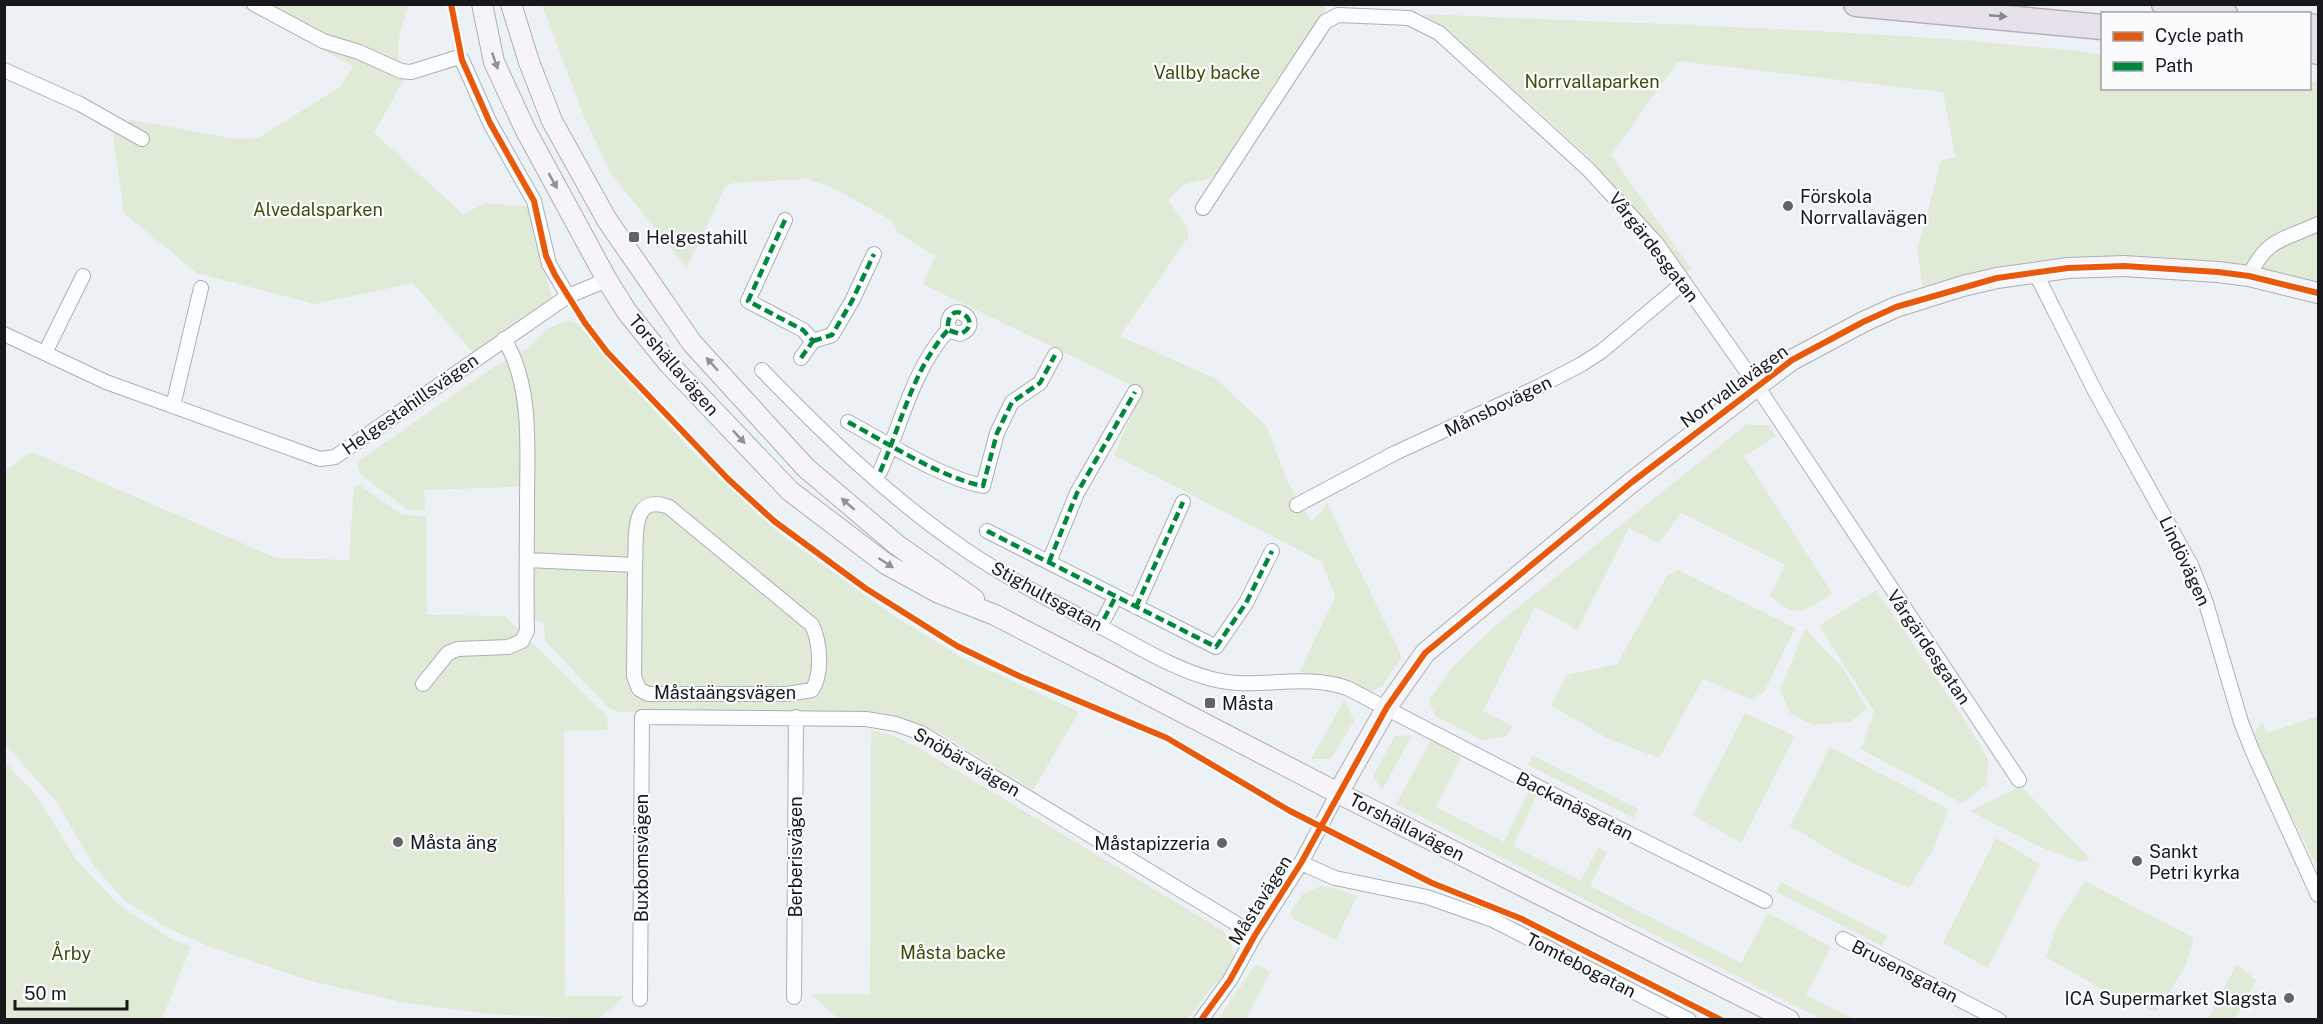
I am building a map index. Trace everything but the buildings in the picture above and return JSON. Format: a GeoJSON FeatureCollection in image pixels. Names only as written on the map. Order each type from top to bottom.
{"type":"FeatureCollection","features":[{"type":"Feature","properties":{"kind":"highway"},"geometry":{"type":"LineString","coordinates":[[1856,4],[2101,27]]}},
{"type":"Feature","properties":{"kind":"highway"},"geometry":{"type":"LineString","coordinates":[[2164,4],[2211,12]]}},
{"type":"Feature","properties":{"kind":"main road","name":"Torshällavägen"},"geometry":{"type":"LineString","coordinates":[[482,4],[494,62],[525,129],[607,280],[627,312],[669,363],[790,491],[886,564],[939,593],[994,615],[1338,793],[1789,1020]]}},
{"type":"Feature","properties":{"kind":"main road","name":"Torshällavägen"},"geometry":{"type":"LineString","coordinates":[[512,4],[529,62],[552,121],[607,220],[692,343],[806,468],[897,545],[994,615]]}},
{"type":"Feature","properties":{"kind":"main road"},"geometry":{"type":"LineString","coordinates":[[607,280],[634,260]]}},
{"type":"Feature","properties":{"kind":"main road","name":"Norrvallavägen"},"geometry":{"type":"LineString","coordinates":[[1338,793],[1387,707],[1425,653],[1456,625],[1632,482],[1792,360],[1830,339],[1896,307],[1997,278],[2068,268],[2124,266],[2218,272],[2249,276],[2319,293]]}},
{"type":"Feature","properties":{"kind":"street"},"geometry":{"type":"LineString","coordinates":[[254,4],[323,41],[359,52],[401,71],[411,72],[456,58],[462,60],[490,123],[534,201],[549,264],[568,296]]}},
{"type":"Feature","properties":{"kind":"street","name":"Vårgärdesgatan"},"geometry":{"type":"LineString","coordinates":[[1203,208],[1325,22],[1338,15],[1409,18],[1439,33],[1588,169],[1657,244],[1756,386],[2019,780]]}},
{"type":"Feature","properties":{"kind":"street"},"geometry":{"type":"LineString","coordinates":[[4,70],[80,104],[142,139]]}},
{"type":"Feature","properties":{"kind":"street"},"geometry":{"type":"LineString","coordinates":[[785,220],[748,301],[803,330],[813,341]]}},
{"type":"Feature","properties":{"kind":"street"},"geometry":{"type":"LineString","coordinates":[[2249,276],[2257,260],[2275,241],[2319,224]]}},
{"type":"Feature","properties":{"kind":"street"},"geometry":{"type":"LineString","coordinates":[[801,358],[813,341],[832,335],[852,301],[874,254]]}},
{"type":"Feature","properties":{"kind":"street","name":"Lindövägen"},"geometry":{"type":"LineString","coordinates":[[2036,274],[2095,391],[2192,565],[2206,603],[2241,722],[2319,895]]}},
{"type":"Feature","properties":{"kind":"street"},"geometry":{"type":"LineString","coordinates":[[45,352],[84,276]]}},
{"type":"Feature","properties":{"kind":"street","name":"Helgestahillsvägen"},"geometry":{"type":"LineString","coordinates":[[4,334],[106,381],[320,459],[334,457],[568,296],[607,280]]}},
{"type":"Feature","properties":{"kind":"street","name":"Månsbovägen"},"geometry":{"type":"LineString","coordinates":[[1297,505],[1395,453],[1536,388],[1582,364],[1602,351],[1684,282]]}},
{"type":"Feature","properties":{"kind":"street"},"geometry":{"type":"LineString","coordinates":[[172,406],[201,288]]}},
{"type":"Feature","properties":{"kind":"street"},"geometry":{"type":"LineString","coordinates":[[880,472],[892,446],[912,389],[937,342],[948,330]]}},
{"type":"Feature","properties":{"kind":"street"},"geometry":{"type":"LineString","coordinates":[[423,684],[448,653],[458,649],[508,647],[522,641],[527,631],[527,431],[520,372],[514,355],[504,339]]}},
{"type":"Feature","properties":{"kind":"street"},"geometry":{"type":"LineString","coordinates":[[848,422],[935,469],[968,483],[983,486],[997,433],[1012,402],[1040,383],[1055,355]]}},
{"type":"Feature","properties":{"kind":"street","name":"Stighultsgatan"},"geometry":{"type":"LineString","coordinates":[[762,370],[859,465],[963,548],[1033,591],[1172,663],[1210,679],[1241,683],[1326,681],[1387,707]]}},
{"type":"Feature","properties":{"kind":"street"},"geometry":{"type":"LineString","coordinates":[[1049,562],[1077,493],[1135,392]]}},
{"type":"Feature","properties":{"kind":"street"},"geometry":{"type":"LineString","coordinates":[[1136,607],[1183,502]]}},
{"type":"Feature","properties":{"kind":"street","name":"Måstaängsvägen"},"geometry":{"type":"LineString","coordinates":[[658,503],[669,507],[812,625],[818,638],[817,681],[812,690],[787,694],[648,694],[639,689],[634,676],[635,565],[638,518],[642,509],[649,504],[658,503]]}},
{"type":"Feature","properties":{"kind":"street"},"geometry":{"type":"LineString","coordinates":[[987,531],[1115,598],[1216,647],[1246,603],[1272,551]]}},
{"type":"Feature","properties":{"kind":"street"},"geometry":{"type":"LineString","coordinates":[[527,560],[635,565]]}},
{"type":"Feature","properties":{"kind":"street"},"geometry":{"type":"LineString","coordinates":[[1104,619],[1115,598]]}},
{"type":"Feature","properties":{"kind":"street","name":"Backanäsgatan"},"geometry":{"type":"LineString","coordinates":[[1387,707],[1468,752],[1765,901]]}},
{"type":"Feature","properties":{"kind":"street","name":"Snöbärsvägen"},"geometry":{"type":"LineString","coordinates":[[642,717],[796,717],[879,720],[921,733],[1255,935]]}},
{"type":"Feature","properties":{"kind":"street","name":"Buxbomsvägen"},"geometry":{"type":"LineString","coordinates":[[640,999],[642,717]]}},
{"type":"Feature","properties":{"kind":"street","name":"Berberisvägen"},"geometry":{"type":"LineString","coordinates":[[794,997],[796,717]]}},
{"type":"Feature","properties":{"kind":"street","name":"Måstavägen"},"geometry":{"type":"LineString","coordinates":[[1201,1020],[1230,980],[1255,935],[1301,864],[1338,793]]}},
{"type":"Feature","properties":{"kind":"street","name":"Tomtebogatan"},"geometry":{"type":"LineString","coordinates":[[1301,864],[1335,878],[1427,897],[1493,920],[1689,1020]]}},
{"type":"Feature","properties":{"kind":"street","name":"Brusensgatan"},"geometry":{"type":"LineString","coordinates":[[1843,939],[1999,1020]]}},
{"type":"Feature","properties":{"kind":"green space","name":"Alvedalsparken"},"geometry":{"type":"Polygon","coordinates":[[[238,5],[409,5],[402,25],[398,50],[404,79],[374,133],[463,214],[486,203],[530,207],[535,241],[553,300],[473,353],[413,283],[314,304],[197,273],[124,213],[112,129],[131,120],[236,139],[258,138],[340,87],[353,66],[238,5]]]}},
{"type":"Feature","properties":{"kind":"green space","name":"Vallby backe"},"geometry":{"type":"Polygon","coordinates":[[[542,5],[1326,5],[1325,13],[1221,171],[1210,178],[1185,184],[1168,200],[1188,228],[1188,237],[1120,336],[1216,379],[1267,427],[1288,483],[1311,521],[1323,511],[1326,501],[1402,657],[1382,686],[1369,693],[1300,671],[1335,597],[1322,562],[1114,455],[1137,403],[1135,387],[923,284],[935,256],[897,232],[891,220],[829,186],[806,179],[733,183],[725,187],[687,268],[611,174],[585,119],[542,5]]]}},
{"type":"Feature","properties":{"kind":"green space","name":"Norrvallaparken"},"geometry":{"type":"Polygon","coordinates":[[[1423,14],[1763,28],[1933,38],[2101,54],[2101,90],[2311,90],[2311,81],[2318,83],[2318,285],[2010,269],[1923,288],[1917,251],[1941,161],[1955,157],[1943,92],[1678,61],[1611,155],[1692,270],[1685,271],[1590,158],[1447,29],[1423,14]]]}},
{"type":"Feature","properties":{"kind":"green space"},"geometry":{"type":"Polygon","coordinates":[[[569,320],[578,324],[605,357],[708,468],[779,533],[892,615],[961,657],[1079,712],[1033,790],[938,732],[901,718],[619,712],[609,708],[546,642],[543,623],[534,619],[535,486],[424,490],[425,510],[408,510],[360,474],[358,464],[360,460],[497,365],[527,348],[549,328],[569,320]]]}},
{"type":"Feature","properties":{"kind":"green space"},"geometry":{"type":"Polygon","coordinates":[[[1746,425],[1768,425],[1776,436],[1744,456],[1832,593],[1801,611],[1788,609],[1770,596],[1785,565],[1681,513],[1659,543],[1629,528],[1577,631],[1565,622],[1535,607],[1483,711],[1512,726],[1507,736],[1483,740],[1435,716],[1429,700],[1454,666],[1496,625],[1746,425]]]}},
{"type":"Feature","properties":{"kind":"green space"},"geometry":{"type":"Polygon","coordinates":[[[32,452],[276,558],[349,560],[354,487],[359,485],[402,515],[426,516],[427,615],[505,616],[607,716],[608,730],[564,731],[565,996],[625,996],[598,1019],[487,1014],[402,1002],[311,981],[208,946],[168,928],[124,900],[94,866],[57,803],[5,744],[5,471],[32,452]]]}},
{"type":"Feature","properties":{"kind":"green space"},"geometry":{"type":"Polygon","coordinates":[[[1678,570],[1795,628],[1764,692],[1750,699],[1703,679],[1659,758],[1607,738],[1551,705],[1567,675],[1617,664],[1667,576],[1678,570]]]}},
{"type":"Feature","properties":{"kind":"green space"},"geometry":{"type":"Polygon","coordinates":[[[1876,590],[1962,716],[1988,759],[1987,784],[1962,803],[1861,749],[1874,711],[1819,626],[1876,590]]]}},
{"type":"Feature","properties":{"kind":"green space"},"geometry":{"type":"Polygon","coordinates":[[[1805,629],[1844,670],[1867,709],[1850,722],[1813,725],[1790,713],[1780,690],[1805,629]]]}},
{"type":"Feature","properties":{"kind":"green space"},"geometry":{"type":"Polygon","coordinates":[[[1345,699],[1354,721],[1331,759],[1311,759],[1345,699]]]}},
{"type":"Feature","properties":{"kind":"green space"},"geometry":{"type":"Polygon","coordinates":[[[1745,713],[1795,736],[1741,843],[1693,815],[1745,713]]]}},
{"type":"Feature","properties":{"kind":"green space"},"geometry":{"type":"Polygon","coordinates":[[[2318,716],[2318,869],[2274,781],[2254,734],[2262,721],[2267,733],[2318,716]]]}},
{"type":"Feature","properties":{"kind":"green space","name":"Måsta backe"},"geometry":{"type":"Polygon","coordinates":[[[871,730],[896,737],[917,747],[1223,931],[1231,943],[1235,958],[1232,967],[1211,988],[1188,1019],[838,1019],[811,994],[870,994],[871,730]]]}},
{"type":"Feature","properties":{"kind":"green space"},"geometry":{"type":"Polygon","coordinates":[[[1412,735],[1382,790],[1373,776],[1395,736],[1412,735]]]}},
{"type":"Feature","properties":{"kind":"green space"},"geometry":{"type":"Polygon","coordinates":[[[1431,740],[1461,757],[1436,807],[1504,842],[1529,791],[1537,795],[1513,846],[1581,881],[1598,848],[1607,852],[1590,886],[1741,963],[1768,913],[1831,947],[1806,995],[1854,1019],[1821,1019],[1396,804],[1431,740]]]}},
{"type":"Feature","properties":{"kind":"green space"},"geometry":{"type":"Polygon","coordinates":[[[1830,747],[1948,809],[1934,848],[1909,888],[1850,862],[1790,826],[1830,747]]]}},
{"type":"Feature","properties":{"kind":"green space"},"geometry":{"type":"Polygon","coordinates":[[[1532,755],[1638,809],[1634,818],[1528,765],[1532,755]]]}},
{"type":"Feature","properties":{"kind":"green space","name":"Årby"},"geometry":{"type":"Polygon","coordinates":[[[4,761],[36,795],[77,861],[119,905],[171,939],[191,946],[162,1019],[5,1019],[4,761]]]}},
{"type":"Feature","properties":{"kind":"green space"},"geometry":{"type":"Polygon","coordinates":[[[2021,786],[2090,859],[2080,862],[2038,846],[1970,811],[2021,786]]]}},
{"type":"Feature","properties":{"kind":"green space"},"geometry":{"type":"Polygon","coordinates":[[[1996,838],[2040,864],[1988,968],[1943,943],[1996,838]]]}},
{"type":"Feature","properties":{"kind":"green space"},"geometry":{"type":"Polygon","coordinates":[[[2085,881],[2194,938],[2185,967],[2156,1012],[2100,988],[2046,957],[2058,923],[2085,881]]]}},
{"type":"Feature","properties":{"kind":"green space"},"geometry":{"type":"Polygon","coordinates":[[[1781,882],[1887,936],[1882,946],[1776,892],[1781,882]]]}},
{"type":"Feature","properties":{"kind":"green space"},"geometry":{"type":"Polygon","coordinates":[[[1321,886],[1357,896],[1336,940],[1293,919],[1291,911],[1303,894],[1321,886]]]}},
{"type":"Feature","properties":{"kind":"green space"},"geometry":{"type":"Polygon","coordinates":[[[1256,964],[1270,972],[1246,1019],[1218,1019],[1256,964]]]}},
{"type":"Feature","properties":{"kind":"green space"},"geometry":{"type":"Polygon","coordinates":[[[2237,964],[2256,980],[2235,1019],[2208,1019],[2237,964]]]}},
{"type":"Feature","properties":{"kind":"marked path"},"geometry":{"type":"LineString","coordinates":[[785,220],[748,301],[803,330],[813,341]]}},
{"type":"Feature","properties":{"kind":"marked path"},"geometry":{"type":"LineString","coordinates":[[813,341],[832,335],[852,301],[874,254]]}},
{"type":"Feature","properties":{"kind":"marked path"},"geometry":{"type":"LineString","coordinates":[[880,472],[917,380],[936,345],[948,330],[949,319],[958,312],[968,318],[970,323],[967,329],[960,334],[948,330]]}},
{"type":"Feature","properties":{"kind":"marked path"},"geometry":{"type":"LineString","coordinates":[[801,358],[813,341]]}},
{"type":"Feature","properties":{"kind":"marked path"},"geometry":{"type":"LineString","coordinates":[[848,422],[931,467],[966,482],[983,486],[997,433],[1012,402],[1040,383],[1055,355]]}},
{"type":"Feature","properties":{"kind":"marked path"},"geometry":{"type":"LineString","coordinates":[[1049,562],[1077,493],[1135,392]]}},
{"type":"Feature","properties":{"kind":"marked path"},"geometry":{"type":"LineString","coordinates":[[1136,607],[1183,502]]}},
{"type":"Feature","properties":{"kind":"marked path"},"geometry":{"type":"LineString","coordinates":[[987,531],[1216,647],[1246,603],[1272,551]]}},
{"type":"Feature","properties":{"kind":"marked path"},"geometry":{"type":"LineString","coordinates":[[1104,619],[1115,598]]}},
{"type":"Feature","properties":{"kind":"cycle path"},"geometry":{"type":"LineString","coordinates":[[451,4],[462,60],[490,123],[534,201],[546,256],[555,275],[585,323],[607,352],[728,479],[774,521],[865,588],[957,646],[1019,676],[1167,738],[1290,811],[1432,883],[1522,919],[1721,1020]]}},
{"type":"Feature","properties":{"kind":"cycle path"},"geometry":{"type":"LineString","coordinates":[[1201,1020],[1230,980],[1255,935],[1301,863],[1387,707],[1425,653],[1632,482],[1792,360],[1896,307],[1997,278],[2068,268],[2124,266],[2218,272],[2249,276],[2318,293]]}},
{"type":"Feature","properties":{"kind":"place","name":"Förskola Norrvallavägen"},"geometry":{"type":"Point","coordinates":[1788,206]}},
{"type":"Feature","properties":{"kind":"place","name":"Helgestahill"},"geometry":{"type":"Point","coordinates":[634,237]}},
{"type":"Feature","properties":{"kind":"place","name":"Måsta"},"geometry":{"type":"Point","coordinates":[1210,703]}},
{"type":"Feature","properties":{"kind":"place","name":"Måsta äng"},"geometry":{"type":"Point","coordinates":[398,842]}},
{"type":"Feature","properties":{"kind":"place","name":"Måstapizzeria"},"geometry":{"type":"Point","coordinates":[1222,843]}},
{"type":"Feature","properties":{"kind":"place","name":"Sankt Petri kyrka"},"geometry":{"type":"Point","coordinates":[2137,861]}},
{"type":"Feature","properties":{"kind":"place","name":"ICA Supermarket Slagsta"},"geometry":{"type":"Point","coordinates":[2289,998]}}]}
